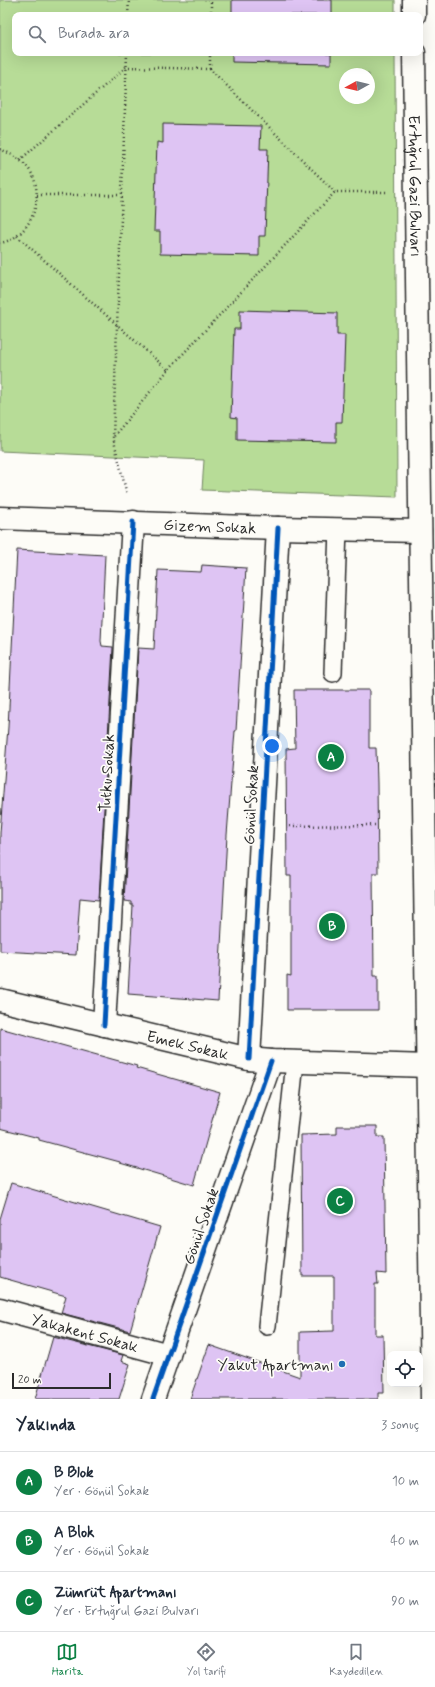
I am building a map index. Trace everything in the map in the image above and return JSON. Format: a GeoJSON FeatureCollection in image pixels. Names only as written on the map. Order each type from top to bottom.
{"type":"FeatureCollection","features":[{"type":"Feature","properties":{"kind":"street"},"geometry":{"type":"LineString","coordinates":[[414,0],[414,12]]}},
{"type":"Feature","properties":{"kind":"street","name":"Ertuğrul Gazi Bulvarı"},"geometry":{"type":"LineString","coordinates":[[414,56],[420,531],[431,927],[428,1066],[432,1399]]}},
{"type":"Feature","properties":{"kind":"street","name":"Gizem Sokak"},"geometry":{"type":"LineString","coordinates":[[0,518],[278,528],[420,531]]}},
{"type":"Feature","properties":{"kind":"street","name":"Tutku Sokak"},"geometry":{"type":"LineString","coordinates":[[104,1024],[133,522]]}},
{"type":"Feature","properties":{"kind":"street","name":"Gönül Sokak"},"geometry":{"type":"LineString","coordinates":[[249,1059],[278,528]]}},
{"type":"Feature","properties":{"kind":"street","name":"Emek Sokak"},"geometry":{"type":"LineString","coordinates":[[0,1000],[249,1059],[295,1062],[428,1066]]}},
{"type":"Feature","properties":{"kind":"street","name":"Gönül Sokak"},"geometry":{"type":"LineString","coordinates":[[153,1399],[271,1061]]}},
{"type":"Feature","properties":{"kind":"street","name":"Yakakent Sokak"},"geometry":{"type":"LineString","coordinates":[[0,1309],[169,1355]]}},
{"type":"Feature","properties":{"kind":"lane"},"geometry":{"type":"LineString","coordinates":[[333,673],[338,529]]}},
{"type":"Feature","properties":{"kind":"lane"},"geometry":{"type":"LineString","coordinates":[[267,1326],[295,1062]]}},
{"type":"Feature","properties":{"kind":"path"},"geometry":{"type":"LineString","coordinates":[[128,0],[128,12]]}},
{"type":"Feature","properties":{"kind":"path"},"geometry":{"type":"LineString","coordinates":[[211,0],[211,12]]}},
{"type":"Feature","properties":{"kind":"path"},"geometry":{"type":"LineString","coordinates":[[127,56],[113,437],[133,522]]}},
{"type":"Feature","properties":{"kind":"path"},"geometry":{"type":"LineString","coordinates":[[210,56],[210,69]]}},
{"type":"Feature","properties":{"kind":"path"},"geometry":{"type":"LineString","coordinates":[[20,160],[126,67],[210,69],[335,192],[416,192]]}},
{"type":"Feature","properties":{"kind":"path"},"geometry":{"type":"LineString","coordinates":[[0,150],[13,154],[26,165],[34,179],[37,195],[35,211],[28,225],[17,236],[0,243]]}},
{"type":"Feature","properties":{"kind":"path"},"geometry":{"type":"LineString","coordinates":[[113,437],[168,370],[335,192]]}},
{"type":"Feature","properties":{"kind":"path"},"geometry":{"type":"LineString","coordinates":[[37,195],[121,195]]}},
{"type":"Feature","properties":{"kind":"path"},"geometry":{"type":"LineString","coordinates":[[17,236],[168,370]]}},
{"type":"Feature","properties":{"kind":"path"},"geometry":{"type":"LineString","coordinates":[[262,827],[375,825]]}},
{"type":"Feature","properties":{"kind":"green space"},"geometry":{"type":"Polygon","coordinates":[[[0,0],[395,0],[395,12],[12,12],[12,56],[395,56],[397,497],[202,490],[204,460],[0,451],[0,0]]]}},
{"type":"Feature","properties":{"kind":"building"},"geometry":{"type":"Polygon","coordinates":[[[232,0],[332,0],[332,12],[232,12],[232,0]]]}},
{"type":"Feature","properties":{"kind":"building"},"geometry":{"type":"Polygon","coordinates":[[[232,56],[331,56],[331,64],[232,62],[232,56]]]}},
{"type":"Feature","properties":{"kind":"building"},"geometry":{"type":"Polygon","coordinates":[[[163,124],[261,126],[260,149],[268,149],[265,236],[259,236],[259,256],[160,254],[160,231],[154,231],[157,142],[163,143],[163,124]]]}},
{"type":"Feature","properties":{"kind":"building"},"geometry":{"type":"Polygon","coordinates":[[[240,310],[337,313],[337,335],[345,335],[342,422],[336,422],[336,442],[237,440],[237,418],[231,417],[234,329],[240,329],[240,310]]]}},
{"type":"Feature","properties":{"kind":"building"},"geometry":{"type":"Polygon","coordinates":[[[17,550],[105,555],[101,641],[102,646],[113,647],[99,900],[80,898],[76,955],[0,951],[0,833],[8,727],[17,550]]]}},
{"type":"Feature","properties":{"kind":"building"},"geometry":{"type":"Polygon","coordinates":[[[202,565],[246,568],[236,731],[227,835],[218,1001],[128,994],[133,905],[131,905],[131,902],[124,901],[138,648],[154,649],[158,570],[201,572],[202,565]]]}},
{"type":"Feature","properties":{"kind":"building"},"geometry":{"type":"Polygon","coordinates":[[[294,690],[369,690],[369,748],[376,748],[377,783],[378,873],[373,873],[374,976],[378,976],[378,1010],[287,1010],[287,975],[291,976],[291,876],[287,876],[286,749],[295,748],[294,690]]]}},
{"type":"Feature","properties":{"kind":"building"},"geometry":{"type":"Polygon","coordinates":[[[0,1028],[137,1066],[136,1068],[220,1092],[194,1185],[120,1162],[39,1140],[39,1138],[0,1128],[0,1028]]]}},
{"type":"Feature","properties":{"kind":"building"},"geometry":{"type":"Polygon","coordinates":[[[337,1126],[377,1126],[377,1137],[384,1137],[386,1274],[377,1273],[378,1284],[375,1284],[375,1335],[383,1335],[384,1393],[378,1393],[378,1399],[190,1399],[209,1345],[300,1377],[300,1332],[334,1331],[334,1276],[302,1276],[301,1135],[337,1134],[337,1126]]]}},
{"type":"Feature","properties":{"kind":"building"},"geometry":{"type":"Polygon","coordinates":[[[11,1183],[160,1227],[130,1331],[61,1313],[66,1296],[0,1277],[0,1219],[11,1183]]]}},
{"type":"Feature","properties":{"kind":"building"},"geometry":{"type":"Polygon","coordinates":[[[53,1337],[123,1355],[121,1361],[130,1364],[119,1399],[35,1399],[53,1337]]]}},
{"type":"Feature","properties":{"kind":"cycle path"},"geometry":{"type":"LineString","coordinates":[[104,1025],[133,522]]}},
{"type":"Feature","properties":{"kind":"cycle path"},"geometry":{"type":"LineString","coordinates":[[249,1059],[278,528]]}},
{"type":"Feature","properties":{"kind":"cycle path"},"geometry":{"type":"LineString","coordinates":[[153,1399],[271,1061]]}},
{"type":"Feature","properties":{"kind":"place","name":"B Blok"},"geometry":{"type":"Point","coordinates":[331,757]}},
{"type":"Feature","properties":{"kind":"place","name":"A Blok"},"geometry":{"type":"Point","coordinates":[332,926]}},
{"type":"Feature","properties":{"kind":"place","name":"Zümrüt Apartmanı"},"geometry":{"type":"Point","coordinates":[340,1201]}},
{"type":"Feature","properties":{"kind":"place","name":"Yakut Apartmanı"},"geometry":{"type":"Point","coordinates":[342,1364]}}]}
